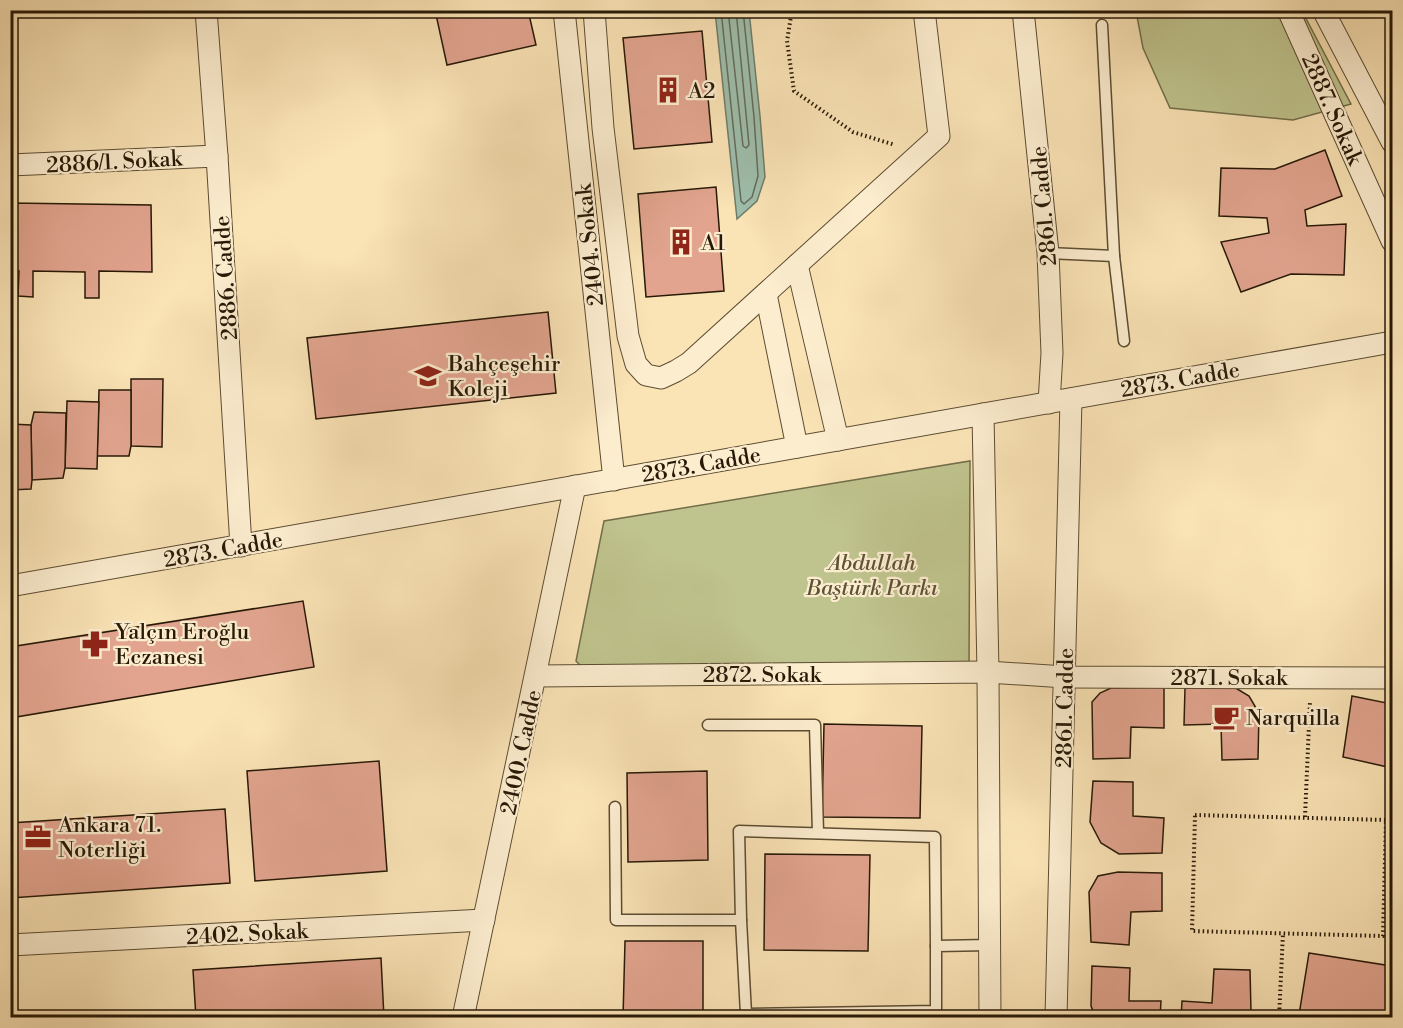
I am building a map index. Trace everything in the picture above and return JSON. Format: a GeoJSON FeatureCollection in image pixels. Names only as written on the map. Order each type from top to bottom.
{"type":"FeatureCollection","features":[{"type":"Feature","properties":{"kind":"street","name":"2886. Cadde"},"geometry":{"type":"LineString","coordinates":[[206,10],[241,546]]}},
{"type":"Feature","properties":{"kind":"street","name":"2404. Sokak"},"geometry":{"type":"LineString","coordinates":[[564,10],[614,480]]}},
{"type":"Feature","properties":{"kind":"street"},"geometry":{"type":"LineString","coordinates":[[594,10],[603,128],[626,325],[636,364],[646,375],[661,378],[688,363],[939,136],[924,10]]}},
{"type":"Feature","properties":{"kind":"street","name":"2861. Cadde"},"geometry":{"type":"LineString","coordinates":[[1023,10],[1048,253],[1052,353],[1049,403]]}},
{"type":"Feature","properties":{"kind":"street","name":"2887. Sokak"},"geometry":{"type":"LineString","coordinates":[[1288,10],[1392,241]]}},
{"type":"Feature","properties":{"kind":"street"},"geometry":{"type":"LineString","coordinates":[[1323,10],[1392,142]]}},
{"type":"Feature","properties":{"kind":"street","name":"2886/1. Sokak"},"geometry":{"type":"LineString","coordinates":[[10,165],[217,156]]}},
{"type":"Feature","properties":{"kind":"street"},"geometry":{"type":"LineString","coordinates":[[797,265],[838,440]]}},
{"type":"Feature","properties":{"kind":"street"},"geometry":{"type":"LineString","coordinates":[[766,294],[797,447]]}},
{"type":"Feature","properties":{"kind":"street","name":"2873. Cadde"},"geometry":{"type":"LineString","coordinates":[[10,586],[1392,342]]}},
{"type":"Feature","properties":{"kind":"street","name":"2861. Cadde"},"geometry":{"type":"LineString","coordinates":[[1056,1017],[1071,399]]}},
{"type":"Feature","properties":{"kind":"street"},"geometry":{"type":"LineString","coordinates":[[983,414],[988,672],[990,1017]]}},
{"type":"Feature","properties":{"kind":"street","name":"2400. Cadde"},"geometry":{"type":"LineString","coordinates":[[463,1017],[575,486]]}},
{"type":"Feature","properties":{"kind":"street","name":"2872. Sokak"},"geometry":{"type":"LineString","coordinates":[[536,676],[988,672],[1065,676]]}},
{"type":"Feature","properties":{"kind":"street","name":"2871. Sokak"},"geometry":{"type":"LineString","coordinates":[[1065,676],[1392,678]]}},
{"type":"Feature","properties":{"kind":"street","name":"2402. Sokak"},"geometry":{"type":"LineString","coordinates":[[10,945],[484,920]]}},
{"type":"Feature","properties":{"kind":"lane"},"geometry":{"type":"LineString","coordinates":[[1102,25],[1114,256],[1124,341]]}},
{"type":"Feature","properties":{"kind":"lane"},"geometry":{"type":"LineString","coordinates":[[1048,253],[1114,256]]}},
{"type":"Feature","properties":{"kind":"lane"},"geometry":{"type":"LineString","coordinates":[[708,725],[815,725],[818,833]]}},
{"type":"Feature","properties":{"kind":"lane"},"geometry":{"type":"LineString","coordinates":[[615,807],[616,920],[741,920]]}},
{"type":"Feature","properties":{"kind":"lane"},"geometry":{"type":"LineString","coordinates":[[739,831],[818,833],[935,837],[936,1011],[746,1014],[739,831]]}},
{"type":"Feature","properties":{"kind":"lane"},"geometry":{"type":"LineString","coordinates":[[936,946],[990,945]]}},
{"type":"Feature","properties":{"kind":"path"},"geometry":{"type":"LineString","coordinates":[[792,10],[787,41],[794,91],[853,132],[922,153]]}},
{"type":"Feature","properties":{"kind":"path"},"geometry":{"type":"LineString","coordinates":[[1305,817],[1311,677]]}},
{"type":"Feature","properties":{"kind":"path"},"geometry":{"type":"LineString","coordinates":[[1195,814],[1305,817],[1386,820],[1383,936],[1192,931],[1195,814]]}},
{"type":"Feature","properties":{"kind":"path"},"geometry":{"type":"LineString","coordinates":[[1279,1017],[1283,933]]}},
{"type":"Feature","properties":{"kind":"green space"},"geometry":{"type":"Polygon","coordinates":[[[1136,11],[1302,11],[1351,104],[1293,120],[1170,108],[1143,48],[1136,11]]]}},
{"type":"Feature","properties":{"kind":"green space","name":"Abdullah Baştürk Parkı"},"geometry":{"type":"Polygon","coordinates":[[[970,461],[969,669],[593,678],[576,661],[604,521],[970,461]]]}},
{"type":"Feature","properties":{"kind":"water"},"geometry":{"type":"Polygon","coordinates":[[[715,11],[749,11],[765,177],[757,201],[737,219],[715,11]]]}},
{"type":"Feature","properties":{"kind":"building"},"geometry":{"type":"Polygon","coordinates":[[[435,10],[528,10],[536,45],[447,65],[435,10]]]}},
{"type":"Feature","properties":{"kind":"building","name":"A2"},"geometry":{"type":"Polygon","coordinates":[[[702,31],[712,142],[634,149],[623,38],[702,31]]]}},
{"type":"Feature","properties":{"kind":"building"},"geometry":{"type":"Polygon","coordinates":[[[1325,150],[1342,196],[1305,210],[1307,226],[1346,224],[1344,275],[1291,274],[1241,292],[1221,242],[1269,233],[1267,218],[1219,216],[1221,168],[1275,169],[1325,150]]]}},
{"type":"Feature","properties":{"kind":"building","name":"A1"},"geometry":{"type":"Polygon","coordinates":[[[716,187],[724,291],[646,297],[638,194],[716,187]]]}},
{"type":"Feature","properties":{"kind":"building"},"geometry":{"type":"Polygon","coordinates":[[[10,203],[151,205],[152,272],[99,271],[99,298],[85,298],[85,272],[33,271],[33,297],[18,296],[19,271],[10,271],[10,203]]]}},
{"type":"Feature","properties":{"kind":"building"},"geometry":{"type":"Polygon","coordinates":[[[548,312],[556,393],[316,419],[307,338],[548,312]]]}},
{"type":"Feature","properties":{"kind":"building"},"geometry":{"type":"Polygon","coordinates":[[[131,379],[163,379],[162,447],[131,446],[131,379]]]}},
{"type":"Feature","properties":{"kind":"building"},"geometry":{"type":"Polygon","coordinates":[[[99,390],[131,390],[129,456],[97,456],[99,390]]]}},
{"type":"Feature","properties":{"kind":"building"},"geometry":{"type":"Polygon","coordinates":[[[67,401],[99,402],[97,469],[65,468],[67,401]]]}},
{"type":"Feature","properties":{"kind":"building"},"geometry":{"type":"Polygon","coordinates":[[[34,412],[66,413],[63,478],[32,480],[31,425],[34,412]]]}},
{"type":"Feature","properties":{"kind":"building"},"geometry":{"type":"Polygon","coordinates":[[[10,424],[31,425],[31,489],[10,490],[10,424]]]}},
{"type":"Feature","properties":{"kind":"building"},"geometry":{"type":"Polygon","coordinates":[[[303,601],[314,667],[10,718],[10,647],[303,601]]]}},
{"type":"Feature","properties":{"kind":"building"},"geometry":{"type":"Polygon","coordinates":[[[1164,687],[1164,728],[1131,727],[1130,758],[1093,759],[1092,702],[1100,693],[1111,688],[1164,687]]]}},
{"type":"Feature","properties":{"kind":"building"},"geometry":{"type":"Polygon","coordinates":[[[1234,687],[1249,696],[1259,713],[1258,759],[1222,760],[1221,724],[1184,725],[1185,688],[1234,687]]]}},
{"type":"Feature","properties":{"kind":"building"},"geometry":{"type":"Polygon","coordinates":[[[1352,696],[1392,704],[1392,768],[1343,757],[1352,696]]]}},
{"type":"Feature","properties":{"kind":"building"},"geometry":{"type":"Polygon","coordinates":[[[824,724],[922,726],[920,818],[822,817],[824,724]]]}},
{"type":"Feature","properties":{"kind":"building"},"geometry":{"type":"Polygon","coordinates":[[[379,761],[387,871],[255,881],[247,771],[379,761]]]}},
{"type":"Feature","properties":{"kind":"building"},"geometry":{"type":"Polygon","coordinates":[[[707,771],[708,860],[628,862],[627,773],[707,771]]]}},
{"type":"Feature","properties":{"kind":"building"},"geometry":{"type":"Polygon","coordinates":[[[1093,781],[1133,782],[1133,816],[1164,818],[1162,853],[1119,854],[1101,843],[1090,822],[1093,781]]]}},
{"type":"Feature","properties":{"kind":"building"},"geometry":{"type":"Polygon","coordinates":[[[225,809],[230,883],[10,898],[10,823],[225,809]]]}},
{"type":"Feature","properties":{"kind":"building"},"geometry":{"type":"Polygon","coordinates":[[[765,854],[870,855],[868,951],[764,950],[765,854]]]}},
{"type":"Feature","properties":{"kind":"building"},"geometry":{"type":"Polygon","coordinates":[[[1118,872],[1162,873],[1162,911],[1131,912],[1129,945],[1091,942],[1089,892],[1098,876],[1118,872]]]}},
{"type":"Feature","properties":{"kind":"building"},"geometry":{"type":"Polygon","coordinates":[[[625,941],[703,941],[703,1018],[623,1018],[625,941]]]}},
{"type":"Feature","properties":{"kind":"building"},"geometry":{"type":"Polygon","coordinates":[[[1309,953],[1392,966],[1392,1018],[1317,1018],[1299,1015],[1309,953]]]}},
{"type":"Feature","properties":{"kind":"building"},"geometry":{"type":"Polygon","coordinates":[[[381,958],[384,1018],[196,1018],[193,970],[381,958]]]}},
{"type":"Feature","properties":{"kind":"building"},"geometry":{"type":"Polygon","coordinates":[[[1092,966],[1130,968],[1129,1001],[1161,1001],[1160,1018],[1096,1018],[1091,1006],[1092,966]]]}},
{"type":"Feature","properties":{"kind":"building"},"geometry":{"type":"Polygon","coordinates":[[[1214,969],[1250,970],[1251,1012],[1248,1018],[1181,1018],[1182,1001],[1212,1003],[1214,969]]]}},
{"type":"Feature","properties":{"kind":"place","name":"A2"},"geometry":{"type":"Point","coordinates":[668,90]}},
{"type":"Feature","properties":{"kind":"place","name":"A1"},"geometry":{"type":"Point","coordinates":[681,242]}},
{"type":"Feature","properties":{"kind":"place","name":"Bahçeşehir Koleji"},"geometry":{"type":"Point","coordinates":[428,376]}},
{"type":"Feature","properties":{"kind":"place","name":"Yalçın Eroğlu Eczanesi"},"geometry":{"type":"Point","coordinates":[95,644]}},
{"type":"Feature","properties":{"kind":"place","name":"Narquilla"},"geometry":{"type":"Point","coordinates":[1226,717]}},
{"type":"Feature","properties":{"kind":"place","name":"Ankara 71. Noterliği"},"geometry":{"type":"Point","coordinates":[38,837]}}]}
